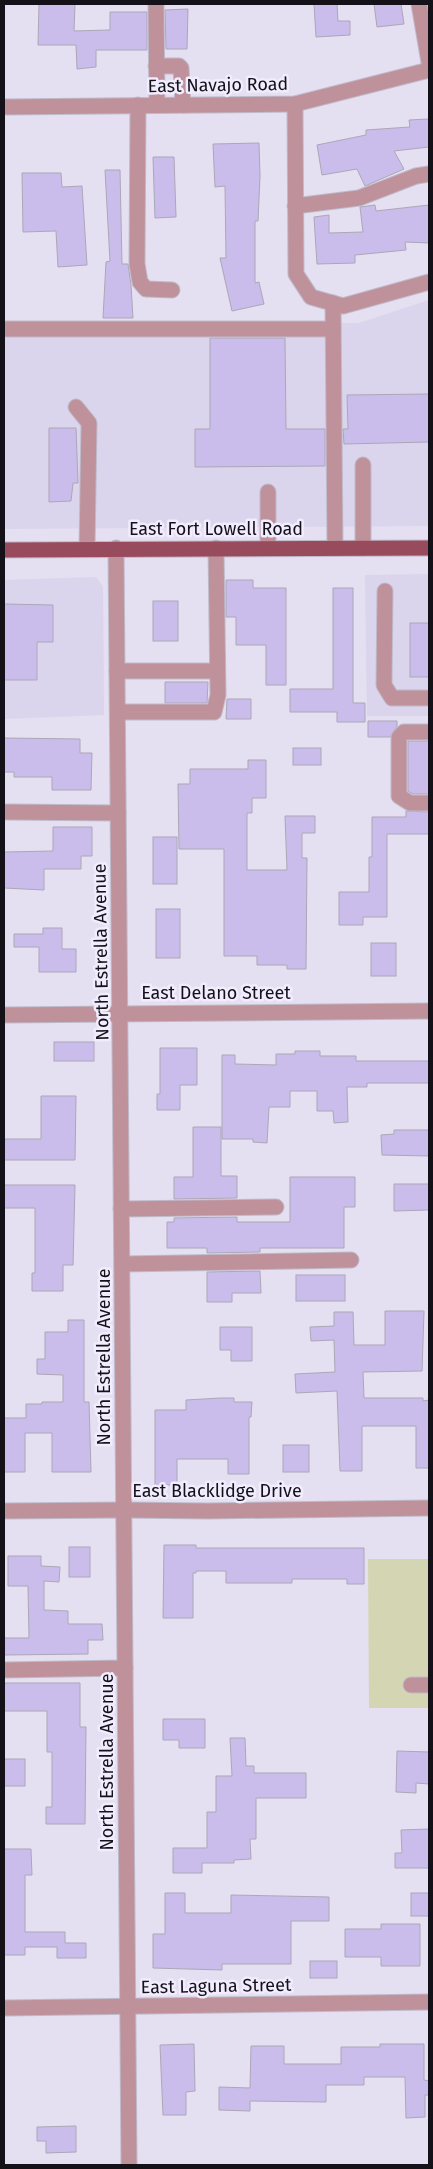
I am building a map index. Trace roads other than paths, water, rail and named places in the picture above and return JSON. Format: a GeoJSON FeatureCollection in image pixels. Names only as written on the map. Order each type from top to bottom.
{"type":"FeatureCollection","features":[{"type":"Feature","properties":{"kind":"main road","name":"East Fort Lowell Road"},"geometry":{"type":"LineString","coordinates":[[4,550],[429,548]]}},
{"type":"Feature","properties":{"kind":"street"},"geometry":{"type":"LineString","coordinates":[[156,4],[157,105]]}},
{"type":"Feature","properties":{"kind":"street"},"geometry":{"type":"LineString","coordinates":[[419,4],[429,62]]}},
{"type":"Feature","properties":{"kind":"street"},"geometry":{"type":"LineString","coordinates":[[156,66],[179,66],[181,68],[183,105]]}},
{"type":"Feature","properties":{"kind":"street","name":"East Navajo Road"},"geometry":{"type":"LineString","coordinates":[[4,107],[294,104],[429,70]]}},
{"type":"Feature","properties":{"kind":"street"},"geometry":{"type":"LineString","coordinates":[[294,104],[296,274],[311,297],[343,306],[429,282]]}},
{"type":"Feature","properties":{"kind":"street"},"geometry":{"type":"LineString","coordinates":[[138,106],[138,264],[140,282],[146,289],[172,290]]}},
{"type":"Feature","properties":{"kind":"street"},"geometry":{"type":"LineString","coordinates":[[296,206],[358,198],[416,176],[429,174]]}},
{"type":"Feature","properties":{"kind":"street"},"geometry":{"type":"LineString","coordinates":[[333,303],[335,548]]}},
{"type":"Feature","properties":{"kind":"street"},"geometry":{"type":"LineString","coordinates":[[4,330],[333,329]]}},
{"type":"Feature","properties":{"kind":"street"},"geometry":{"type":"LineString","coordinates":[[76,407],[88,423],[87,549]]}},
{"type":"Feature","properties":{"kind":"street"},"geometry":{"type":"LineString","coordinates":[[363,464],[363,548]]}},
{"type":"Feature","properties":{"kind":"street"},"geometry":{"type":"LineString","coordinates":[[268,492],[268,548]]}},
{"type":"Feature","properties":{"kind":"street","name":"North Estrella Avenue"},"geometry":{"type":"LineString","coordinates":[[116,548],[129,2165]]}},
{"type":"Feature","properties":{"kind":"street"},"geometry":{"type":"LineString","coordinates":[[118,712],[214,712],[218,696],[216,548]]}},
{"type":"Feature","properties":{"kind":"street"},"geometry":{"type":"LineString","coordinates":[[384,591],[384,685],[392,698],[429,698]]}},
{"type":"Feature","properties":{"kind":"street"},"geometry":{"type":"LineString","coordinates":[[117,672],[217,671]]}},
{"type":"Feature","properties":{"kind":"street"},"geometry":{"type":"LineString","coordinates":[[429,732],[404,732],[399,737],[399,796],[410,803],[429,803]]}},
{"type":"Feature","properties":{"kind":"street"},"geometry":{"type":"LineString","coordinates":[[6,812],[118,813]]}},
{"type":"Feature","properties":{"kind":"street","name":"East Delano Street"},"geometry":{"type":"LineString","coordinates":[[4,1015],[429,1011]]}},
{"type":"Feature","properties":{"kind":"street"},"geometry":{"type":"LineString","coordinates":[[122,1209],[276,1207]]}},
{"type":"Feature","properties":{"kind":"street"},"geometry":{"type":"LineString","coordinates":[[122,1264],[351,1260]]}},
{"type":"Feature","properties":{"kind":"street","name":"East Blacklidge Drive"},"geometry":{"type":"LineString","coordinates":[[4,1511],[429,1508]]}},
{"type":"Feature","properties":{"kind":"street"},"geometry":{"type":"LineString","coordinates":[[4,1670],[125,1668]]}},
{"type":"Feature","properties":{"kind":"street"},"geometry":{"type":"LineString","coordinates":[[411,1685],[429,1685]]}},
{"type":"Feature","properties":{"kind":"street","name":"East Laguna Street"},"geometry":{"type":"LineString","coordinates":[[4,2008],[429,2002]]}}]}
